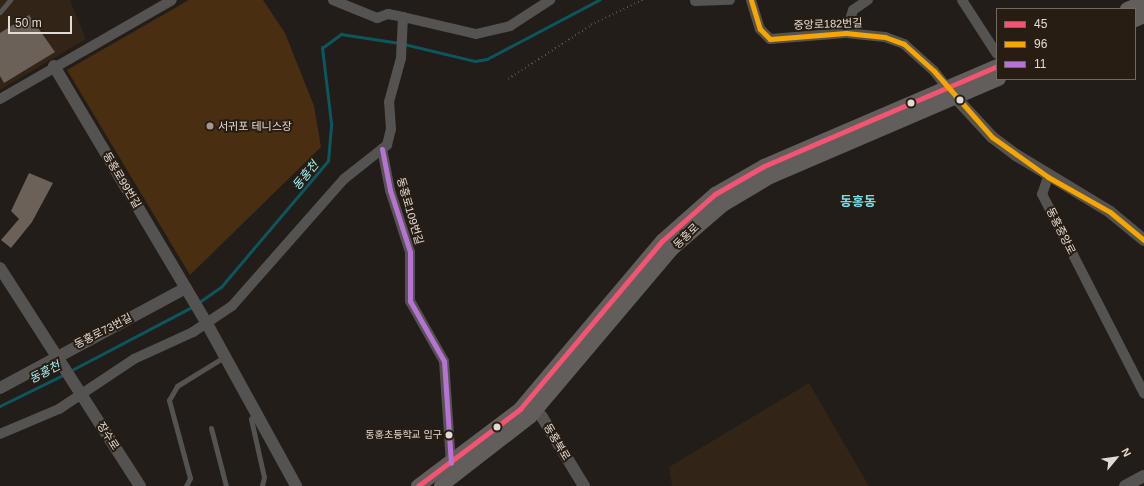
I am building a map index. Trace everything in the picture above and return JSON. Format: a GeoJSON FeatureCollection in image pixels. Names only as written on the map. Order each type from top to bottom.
{"type":"FeatureCollection","features":[{"type":"Feature","properties":{"kind":"main road"},"geometry":{"type":"LineString","coordinates":[[1129,8],[1144,2]]}},
{"type":"Feature","properties":{"kind":"main road","name":"동홍로"},"geometry":{"type":"LineString","coordinates":[[441,486],[505,440],[531,406],[672,249],[703,219],[770,177],[951,92],[996,67]]}},
{"type":"Feature","properties":{"kind":"main road","name":"동홍로"},"geometry":{"type":"LineString","coordinates":[[951,92],[996,80]]}},
{"type":"Feature","properties":{"kind":"main road","name":"동홍로"},"geometry":{"type":"LineString","coordinates":[[418,486],[531,406]]}},
{"type":"Feature","properties":{"kind":"street"},"geometry":{"type":"LineString","coordinates":[[0,99],[54,66],[172,0]]}},
{"type":"Feature","properties":{"kind":"street"},"geometry":{"type":"LineString","coordinates":[[333,0],[377,18],[388,14],[476,34],[510,26],[550,0]]}},
{"type":"Feature","properties":{"kind":"street"},"geometry":{"type":"LineString","coordinates":[[695,1],[730,0]]}},
{"type":"Feature","properties":{"kind":"street","name":"중앙로182번길"},"geometry":{"type":"LineString","coordinates":[[752,0],[760,28],[770,39],[846,33],[885,37],[904,44],[951,92]]}},
{"type":"Feature","properties":{"kind":"street"},"geometry":{"type":"LineString","coordinates":[[846,33],[853,10],[868,0]]}},
{"type":"Feature","properties":{"kind":"street"},"geometry":{"type":"LineString","coordinates":[[962,0],[996,52]]}},
{"type":"Feature","properties":{"kind":"street"},"geometry":{"type":"LineString","coordinates":[[0,434],[59,409],[78,390],[204,319],[232,306],[344,179],[382,149],[391,129],[389,102],[401,58],[400,28],[403,17]]}},
{"type":"Feature","properties":{"kind":"street","name":"동홍로99번길"},"geometry":{"type":"LineString","coordinates":[[54,66],[204,319]]}},
{"type":"Feature","properties":{"kind":"street"},"geometry":{"type":"LineString","coordinates":[[951,92],[992,137],[1048,177],[1110,212],[1144,240]]}},
{"type":"Feature","properties":{"kind":"street","name":"동홍로109번길"},"geometry":{"type":"LineString","coordinates":[[382,149],[390,190],[410,252],[410,301],[444,361],[451,463]]}},
{"type":"Feature","properties":{"kind":"street","name":"동홍중앙로"},"geometry":{"type":"LineString","coordinates":[[1048,177],[1042,194],[1144,393]]}},
{"type":"Feature","properties":{"kind":"street"},"geometry":{"type":"LineString","coordinates":[[0,268],[58,359]]}},
{"type":"Feature","properties":{"kind":"street","name":"동홍로73번길"},"geometry":{"type":"LineString","coordinates":[[0,388],[188,291]]}},
{"type":"Feature","properties":{"kind":"street"},"geometry":{"type":"LineString","coordinates":[[204,319],[296,486]]}},
{"type":"Feature","properties":{"kind":"street","name":"장수로"},"geometry":{"type":"LineString","coordinates":[[58,359],[140,486]]}},
{"type":"Feature","properties":{"kind":"street","name":"동홍북로"},"geometry":{"type":"LineString","coordinates":[[531,406],[584,486]]}},
{"type":"Feature","properties":{"kind":"street"},"geometry":{"type":"LineString","coordinates":[[1125,486],[1144,476]]}},
{"type":"Feature","properties":{"kind":"lane"},"geometry":{"type":"LineString","coordinates":[[0,12],[10,0]]}},
{"type":"Feature","properties":{"kind":"lane"},"geometry":{"type":"LineString","coordinates":[[186,486],[190,478],[169,400],[177,386],[225,357]]}},
{"type":"Feature","properties":{"kind":"lane"},"geometry":{"type":"LineString","coordinates":[[256,413],[251,419],[264,477],[262,486]]}},
{"type":"Feature","properties":{"kind":"lane"},"geometry":{"type":"LineString","coordinates":[[211,428],[226,486]]}},
{"type":"Feature","properties":{"kind":"path"},"geometry":{"type":"LineString","coordinates":[[508,79],[591,25],[642,0]]}},
{"type":"Feature","properties":{"kind":"shaded area"},"geometry":{"type":"Polygon","coordinates":[[[0,0],[70,0],[86,39],[0,90],[0,0]]]}},
{"type":"Feature","properties":{"kind":"shaded area","name":"서귀포 테니스장"},"geometry":{"type":"Polygon","coordinates":[[[189,0],[263,0],[285,33],[314,106],[321,147],[190,275],[67,70],[189,0]]]}},
{"type":"Feature","properties":{"kind":"shaded area"},"geometry":{"type":"Polygon","coordinates":[[[809,383],[869,486],[672,486],[669,467],[809,383]]]}},
{"type":"Feature","properties":{"kind":"building"},"geometry":{"type":"Polygon","coordinates":[[[29,15],[55,52],[4,83],[0,76],[0,33],[29,15]]]}},
{"type":"Feature","properties":{"kind":"building"},"geometry":{"type":"Polygon","coordinates":[[[29,173],[53,183],[32,222],[11,248],[1,240],[19,219],[11,211],[29,173]]]}},
{"type":"Feature","properties":{"kind":"waterway","name":"동홍천"},"geometry":{"type":"LineString","coordinates":[[404,44],[475,61],[487,59],[599,0]]}},
{"type":"Feature","properties":{"kind":"waterway","name":"동홍천"},"geometry":{"type":"LineString","coordinates":[[198,303],[221,287],[328,161],[331,123],[322,48],[341,34],[399,43]]}},
{"type":"Feature","properties":{"kind":"waterway","name":"동홍천"},"geometry":{"type":"LineString","coordinates":[[70,371],[192,307]]}},
{"type":"Feature","properties":{"kind":"waterway","name":"동홍천"},"geometry":{"type":"LineString","coordinates":[[0,406],[63,375]]}},
{"type":"Feature","properties":{"kind":"transit line","name":"96"},"geometry":{"type":"LineString","coordinates":[[751,0],[760,29],[770,39],[846,33],[885,37],[904,44],[934,71],[992,137],[1048,177],[1110,212],[1144,240]]}},
{"type":"Feature","properties":{"kind":"transit line","name":"45"},"geometry":{"type":"LineString","coordinates":[[418,486],[520,409],[662,241],[715,194],[764,166],[996,66]]}},
{"type":"Feature","properties":{"kind":"transit line","name":"11"},"geometry":{"type":"LineString","coordinates":[[382,149],[390,190],[410,252],[410,301],[444,361],[451,463]]}},
{"type":"Feature","properties":{"kind":"place","name":"서귀포 테니스장"},"geometry":{"type":"Point","coordinates":[210,126]}},
{"type":"Feature","properties":{"kind":"place","name":"동홍초등학교 입구"},"geometry":{"type":"Point","coordinates":[449,435]}},
{"type":"Feature","properties":{"kind":"district","name":"동홍동"},"geometry":{"type":"Point","coordinates":[858,202]}}]}
